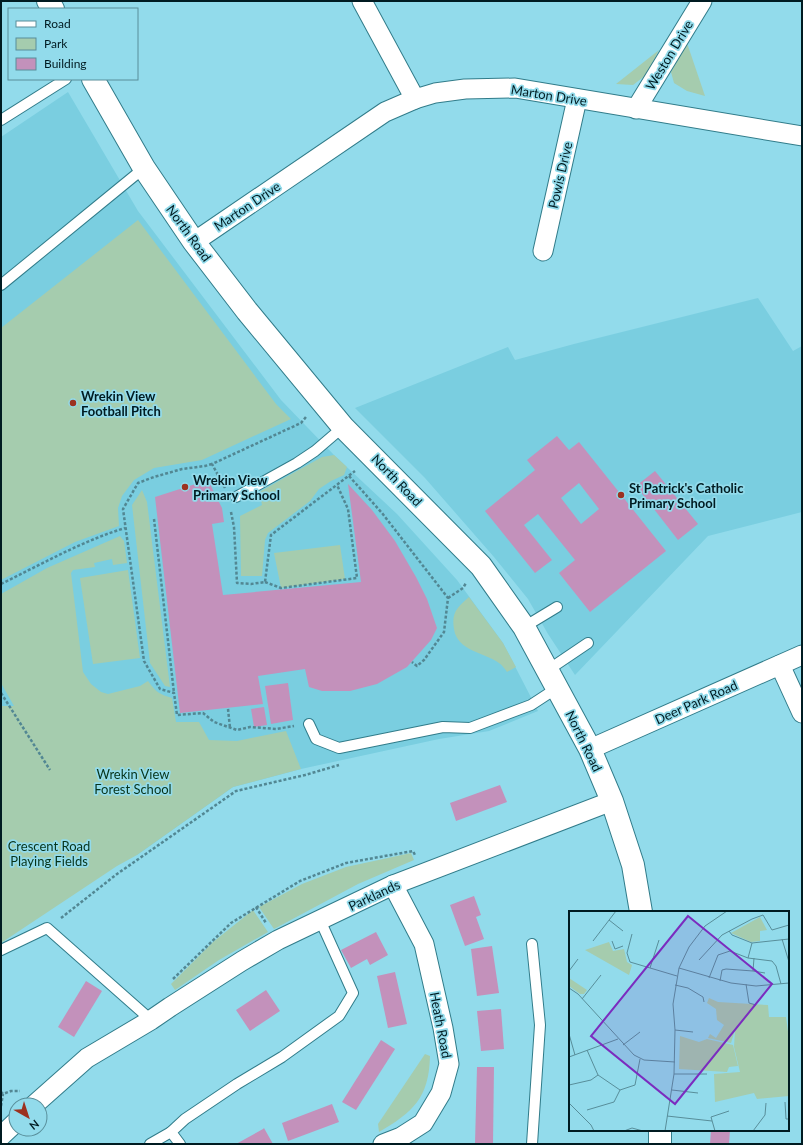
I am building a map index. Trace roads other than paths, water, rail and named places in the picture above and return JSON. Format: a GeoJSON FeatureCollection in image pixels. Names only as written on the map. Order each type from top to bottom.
{"type":"FeatureCollection","features":[{"type":"Feature","properties":{"kind":"street"},"geometry":{"type":"LineString","coordinates":[[362,1],[415,99]]}},
{"type":"Feature","properties":{"kind":"street","name":"Weston Drive"},"geometry":{"type":"LineString","coordinates":[[636,109],[702,1]]}},
{"type":"Feature","properties":{"kind":"street","name":"North Road"},"geometry":{"type":"LineString","coordinates":[[94,80],[144,168],[194,242],[247,311],[343,427],[481,566],[524,627],[590,749],[612,801],[633,865],[641,911]]}},
{"type":"Feature","properties":{"kind":"street","name":"Marton Drive"},"geometry":{"type":"LineString","coordinates":[[194,242],[385,112],[415,99],[435,93],[465,89],[515,88],[802,136]]}},
{"type":"Feature","properties":{"kind":"street","name":"Powis Drive"},"geometry":{"type":"LineString","coordinates":[[543,251],[577,99]]}},
{"type":"Feature","properties":{"kind":"street","name":"Deer Park Road"},"geometry":{"type":"LineString","coordinates":[[590,749],[802,655]]}},
{"type":"Feature","properties":{"kind":"street"},"geometry":{"type":"LineString","coordinates":[[780,665],[802,713]]}},
{"type":"Feature","properties":{"kind":"street","name":"Parklands"},"geometry":{"type":"LineString","coordinates":[[43,1097],[87,1058],[152,1020],[242,961],[272,944],[393,885],[612,801]]}},
{"type":"Feature","properties":{"kind":"street","name":"Heath Road"},"geometry":{"type":"LineString","coordinates":[[383,1144],[401,1137],[423,1123],[441,1093],[448,1064],[443,1028],[424,944],[393,885]]}},
{"type":"Feature","properties":{"kind":"street"},"geometry":{"type":"LineString","coordinates":[[660,1131],[660,1144]]}},
{"type":"Feature","properties":{"kind":"lane"},"geometry":{"type":"LineString","coordinates":[[1,120],[64,80]]}},
{"type":"Feature","properties":{"kind":"lane"},"geometry":{"type":"LineString","coordinates":[[1,285],[144,168]]}},
{"type":"Feature","properties":{"kind":"lane"},"geometry":{"type":"LineString","coordinates":[[236,497],[297,463],[343,427]]}},
{"type":"Feature","properties":{"kind":"lane"},"geometry":{"type":"LineString","coordinates":[[524,627],[557,607]]}},
{"type":"Feature","properties":{"kind":"lane"},"geometry":{"type":"LineString","coordinates":[[309,724],[316,739],[339,748],[443,727],[470,728],[531,705],[553,679],[588,643]]}},
{"type":"Feature","properties":{"kind":"lane"},"geometry":{"type":"LineString","coordinates":[[150,1144],[171,1132],[191,1115],[236,1084],[282,1057],[339,1016],[353,993],[320,920]]}},
{"type":"Feature","properties":{"kind":"lane"},"geometry":{"type":"LineString","coordinates":[[1,950],[48,928],[152,1020]]}},
{"type":"Feature","properties":{"kind":"lane"},"geometry":{"type":"LineString","coordinates":[[532,944],[540,1025],[532,1144]]}},
{"type":"Feature","properties":{"kind":"lane"},"geometry":{"type":"LineString","coordinates":[[171,1132],[180,1144]]}},
{"type":"Feature","properties":{"kind":"place","name":"Wrekin View Football Pitch"},"geometry":{"type":"Point","coordinates":[73,403]}},
{"type":"Feature","properties":{"kind":"place","name":"Wrekin View Primary School"},"geometry":{"type":"Point","coordinates":[185,487]}},
{"type":"Feature","properties":{"kind":"place","name":"St Patrick's Catholic Primary School"},"geometry":{"type":"Point","coordinates":[621,495]}},
{"type":"Feature","properties":{"kind":"park label","name":"Wrekin View Forest School"},"geometry":{"type":"Point","coordinates":[133,782]}},
{"type":"Feature","properties":{"kind":"park label","name":"Crescent Road Playing Fields"},"geometry":{"type":"Point","coordinates":[49,854]}}]}
